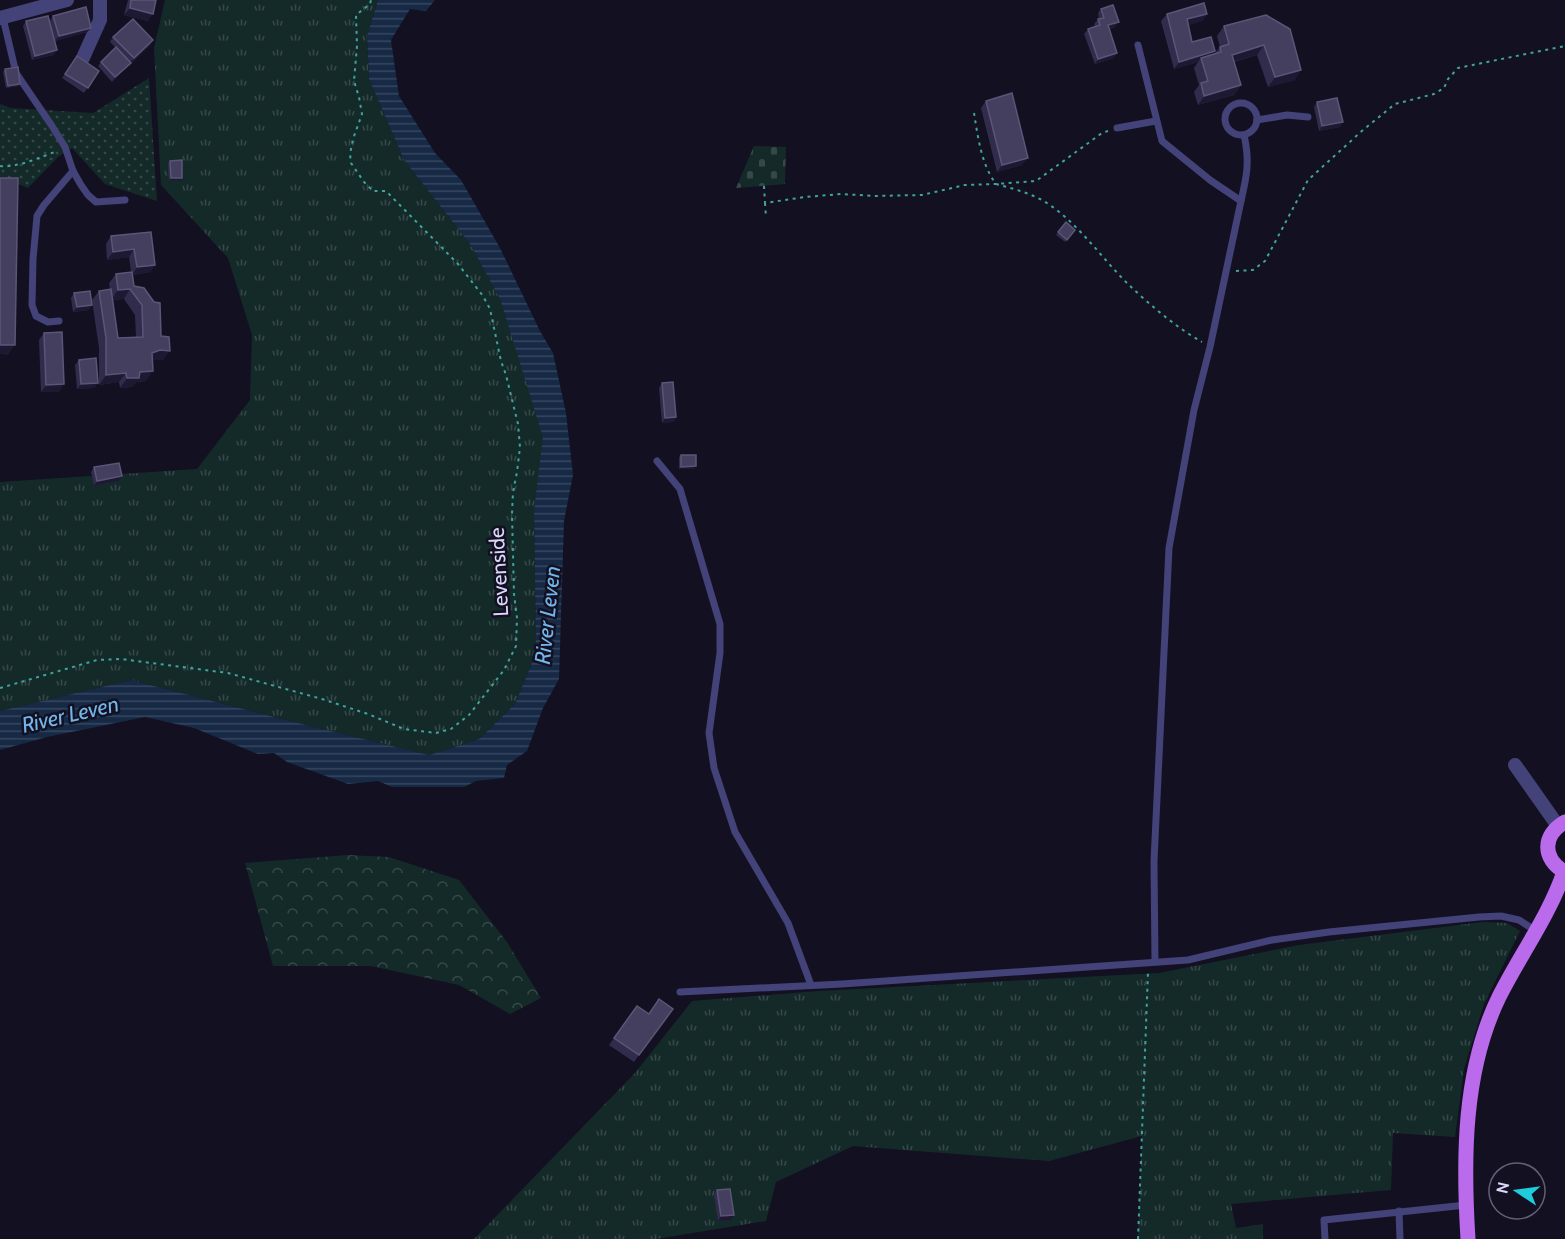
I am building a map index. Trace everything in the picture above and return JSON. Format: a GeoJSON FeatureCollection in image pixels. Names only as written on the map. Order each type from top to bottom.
{"type":"FeatureCollection","features":[{"type":"Feature","properties":{"kind":"main road"},"geometry":{"type":"LineString","coordinates":[[1468,1239],[1466,1159],[1470,1102],[1477,1063],[1486,1029],[1498,999],[1560,884],[1564,872],[1556,867],[1551,859],[1548,842],[1552,833],[1561,824]]}},
{"type":"Feature","properties":{"kind":"street"},"geometry":{"type":"LineString","coordinates":[[1,18],[67,0]]}},
{"type":"Feature","properties":{"kind":"street"},"geometry":{"type":"LineString","coordinates":[[82,60],[100,20],[100,0]]}},
{"type":"Feature","properties":{"kind":"street"},"geometry":{"type":"LineString","coordinates":[[1515,765],[1561,824]]}},
{"type":"Feature","properties":{"kind":"lane"},"geometry":{"type":"LineString","coordinates":[[1,18],[16,73],[65,147],[73,171],[88,195],[96,202],[125,200]]}},
{"type":"Feature","properties":{"kind":"lane"},"geometry":{"type":"LineString","coordinates":[[1138,45],[1162,141],[1210,180],[1241,201]]}},
{"type":"Feature","properties":{"kind":"lane"},"geometry":{"type":"LineString","coordinates":[[1240,102],[1247,103],[1254,109],[1257,120],[1255,128],[1244,135],[1234,134],[1226,126],[1224,119],[1229,106],[1240,102]]}},
{"type":"Feature","properties":{"kind":"lane"},"geometry":{"type":"LineString","coordinates":[[1257,120],[1287,115],[1308,117]]}},
{"type":"Feature","properties":{"kind":"lane"},"geometry":{"type":"LineString","coordinates":[[1117,128],[1156,121]]}},
{"type":"Feature","properties":{"kind":"lane"},"geometry":{"type":"LineString","coordinates":[[1152,962],[1154,861],[1169,548],[1194,410],[1246,179],[1248,153],[1244,135]]}},
{"type":"Feature","properties":{"kind":"lane"},"geometry":{"type":"LineString","coordinates":[[59,321],[48,322],[36,316],[32,305],[37,216],[73,171]]}},
{"type":"Feature","properties":{"kind":"lane"},"geometry":{"type":"LineString","coordinates":[[657,461],[680,489],[720,624],[720,653],[709,733],[714,768],[735,832],[788,923],[811,985]]}},
{"type":"Feature","properties":{"kind":"lane"},"geometry":{"type":"LineString","coordinates":[[680,992],[1188,960],[1272,940],[1479,916],[1501,916],[1519,920],[1536,931]]}},
{"type":"Feature","properties":{"kind":"lane"},"geometry":{"type":"LineString","coordinates":[[1325,1239],[1324,1220],[1466,1204]]}},
{"type":"Feature","properties":{"kind":"lane"},"geometry":{"type":"LineString","coordinates":[[1399,1211],[1400,1239]]}},
{"type":"Feature","properties":{"kind":"path","name":"Levenside"},"geometry":{"type":"LineString","coordinates":[[0,688],[97,660],[121,659],[228,673],[322,699],[404,729],[436,733],[451,729],[469,715],[504,670],[516,646],[517,634],[512,536],[513,492],[520,447],[518,424],[490,309],[483,296],[458,264],[398,202],[386,191],[373,191],[351,164],[353,139],[362,114],[354,81],[357,46],[356,15],[371,0]]}},
{"type":"Feature","properties":{"kind":"path"},"geometry":{"type":"LineString","coordinates":[[1226,272],[1253,270],[1265,261],[1308,180],[1395,104],[1434,94],[1444,88],[1458,68],[1565,46]]}},
{"type":"Feature","properties":{"kind":"path"},"geometry":{"type":"LineString","coordinates":[[974,113],[983,158],[996,184],[1017,189],[1041,200],[1063,215],[1128,285],[1188,334],[1210,347]]}},
{"type":"Feature","properties":{"kind":"path"},"geometry":{"type":"LineString","coordinates":[[765,203],[841,194],[922,195],[965,185],[1036,180],[1102,133],[1117,128]]}},
{"type":"Feature","properties":{"kind":"path"},"geometry":{"type":"LineString","coordinates":[[0,166],[6,167],[31,160],[65,147]]}},
{"type":"Feature","properties":{"kind":"path"},"geometry":{"type":"LineString","coordinates":[[765,186],[766,217]]}},
{"type":"Feature","properties":{"kind":"path"},"geometry":{"type":"LineString","coordinates":[[1138,1239],[1152,962]]}},
{"type":"Feature","properties":{"kind":"green space"},"geometry":{"type":"Polygon","coordinates":[[[165,0],[378,0],[367,36],[369,79],[404,160],[470,244],[500,299],[544,437],[534,510],[536,653],[515,704],[479,739],[429,755],[131,680],[0,711],[0,482],[197,469],[250,400],[252,335],[228,258],[161,185],[154,48],[165,0]]]}},
{"type":"Feature","properties":{"kind":"green space"},"geometry":{"type":"Polygon","coordinates":[[[149,78],[157,201],[105,184],[72,148],[58,157],[28,188],[0,177],[0,104],[11,108],[93,113],[149,78]]]}},
{"type":"Feature","properties":{"kind":"green space"},"geometry":{"type":"Polygon","coordinates":[[[754,146],[786,147],[785,184],[736,188],[754,146]]]}},
{"type":"Feature","properties":{"kind":"green space"},"geometry":{"type":"Polygon","coordinates":[[[348,855],[389,857],[459,880],[507,942],[541,998],[510,1014],[459,985],[371,966],[273,966],[245,863],[348,855]]]}},
{"type":"Feature","properties":{"kind":"green space"},"geometry":{"type":"Polygon","coordinates":[[[1483,922],[1507,923],[1520,931],[1484,1004],[1464,1069],[1455,1137],[1393,1133],[1391,1190],[1231,1204],[1236,1228],[1263,1224],[1263,1239],[1138,1239],[1142,1136],[1049,1161],[853,1146],[776,1182],[766,1221],[656,1239],[474,1239],[635,1073],[692,1001],[819,991],[1159,973],[1299,945],[1483,922]]]}},
{"type":"Feature","properties":{"kind":"water","name":"River Leven"},"geometry":{"type":"Polygon","coordinates":[[[378,0],[435,0],[426,11],[410,9],[391,40],[399,96],[435,153],[461,180],[500,248],[553,353],[566,413],[573,475],[564,521],[559,679],[543,708],[527,751],[507,765],[504,778],[476,781],[464,787],[392,787],[378,781],[348,784],[287,762],[274,753],[258,754],[194,728],[145,717],[47,737],[0,750],[0,711],[131,680],[429,755],[479,739],[515,704],[536,653],[534,510],[543,437],[500,299],[470,244],[404,160],[369,79],[367,36],[378,0]]]}},
{"type":"Feature","properties":{"kind":"building"},"geometry":{"type":"Polygon","coordinates":[[[131,0],[156,0],[153,14],[130,8],[131,0]]]}},
{"type":"Feature","properties":{"kind":"building"},"geometry":{"type":"Polygon","coordinates":[[[1204,3],[1207,14],[1187,19],[1192,42],[1211,37],[1215,51],[1179,62],[1167,14],[1204,3]]]}},
{"type":"Feature","properties":{"kind":"building"},"geometry":{"type":"Polygon","coordinates":[[[1113,5],[1119,22],[1108,25],[1117,53],[1098,59],[1088,29],[1100,25],[1098,19],[1104,18],[1101,9],[1113,5]]]}},
{"type":"Feature","properties":{"kind":"building"},"geometry":{"type":"Polygon","coordinates":[[[86,7],[91,28],[59,36],[53,16],[86,7]]]}},
{"type":"Feature","properties":{"kind":"building"},"geometry":{"type":"Polygon","coordinates":[[[1266,15],[1290,29],[1301,70],[1275,77],[1264,45],[1232,55],[1241,85],[1204,96],[1201,83],[1208,81],[1201,58],[1221,52],[1220,47],[1229,44],[1224,26],[1266,15]]]}},
{"type":"Feature","properties":{"kind":"building"},"geometry":{"type":"Polygon","coordinates":[[[48,16],[57,50],[35,56],[26,21],[48,16]]]}},
{"type":"Feature","properties":{"kind":"building"},"geometry":{"type":"Polygon","coordinates":[[[133,19],[153,40],[134,58],[113,37],[133,19]]]}},
{"type":"Feature","properties":{"kind":"building"},"geometry":{"type":"Polygon","coordinates":[[[116,47],[131,63],[115,77],[101,62],[116,47]]]}},
{"type":"Feature","properties":{"kind":"building"},"geometry":{"type":"Polygon","coordinates":[[[77,56],[99,71],[88,88],[65,74],[77,56]]]}},
{"type":"Feature","properties":{"kind":"building"},"geometry":{"type":"Polygon","coordinates":[[[18,67],[20,84],[8,86],[5,69],[18,67]]]}},
{"type":"Feature","properties":{"kind":"building"},"geometry":{"type":"Polygon","coordinates":[[[1012,93],[1028,158],[1002,165],[986,101],[1012,93]]]}},
{"type":"Feature","properties":{"kind":"building"},"geometry":{"type":"Polygon","coordinates":[[[1337,98],[1343,122],[1322,126],[1317,102],[1337,98]]]}},
{"type":"Feature","properties":{"kind":"building"},"geometry":{"type":"Polygon","coordinates":[[[182,160],[182,178],[171,178],[170,161],[182,160]]]}},
{"type":"Feature","properties":{"kind":"building"},"geometry":{"type":"Polygon","coordinates":[[[0,178],[18,178],[15,345],[0,345],[0,178]]]}},
{"type":"Feature","properties":{"kind":"building"},"geometry":{"type":"Polygon","coordinates":[[[1066,222],[1075,230],[1067,240],[1058,232],[1066,222]]]}},
{"type":"Feature","properties":{"kind":"building"},"geometry":{"type":"Polygon","coordinates":[[[151,232],[155,265],[137,267],[134,249],[113,252],[111,236],[151,232]]]}},
{"type":"Feature","properties":{"kind":"building"},"geometry":{"type":"Polygon","coordinates":[[[132,272],[134,286],[144,288],[154,302],[160,303],[161,336],[169,337],[170,351],[160,350],[152,353],[153,371],[140,372],[139,378],[127,378],[126,373],[106,375],[106,338],[99,291],[111,289],[118,338],[143,337],[142,305],[130,289],[118,290],[116,274],[132,272]]]}},
{"type":"Feature","properties":{"kind":"building"},"geometry":{"type":"Polygon","coordinates":[[[90,291],[92,305],[77,307],[74,293],[90,291]]]}},
{"type":"Feature","properties":{"kind":"building"},"geometry":{"type":"Polygon","coordinates":[[[62,332],[64,384],[46,385],[44,333],[62,332]]]}},
{"type":"Feature","properties":{"kind":"building"},"geometry":{"type":"Polygon","coordinates":[[[96,358],[98,383],[81,384],[79,360],[96,358]]]}},
{"type":"Feature","properties":{"kind":"building"},"geometry":{"type":"Polygon","coordinates":[[[673,382],[676,417],[665,418],[662,383],[673,382]]]}},
{"type":"Feature","properties":{"kind":"building"},"geometry":{"type":"Polygon","coordinates":[[[681,455],[696,455],[696,466],[681,467],[681,455]]]}},
{"type":"Feature","properties":{"kind":"building"},"geometry":{"type":"Polygon","coordinates":[[[119,463],[122,476],[97,481],[94,467],[119,463]]]}},
{"type":"Feature","properties":{"kind":"building"},"geometry":{"type":"Polygon","coordinates":[[[659,999],[673,1009],[639,1055],[614,1038],[637,1006],[649,1014],[659,999]]]}},
{"type":"Feature","properties":{"kind":"building"},"geometry":{"type":"Polygon","coordinates":[[[730,1189],[734,1215],[721,1216],[717,1190],[730,1189]]]}}]}
